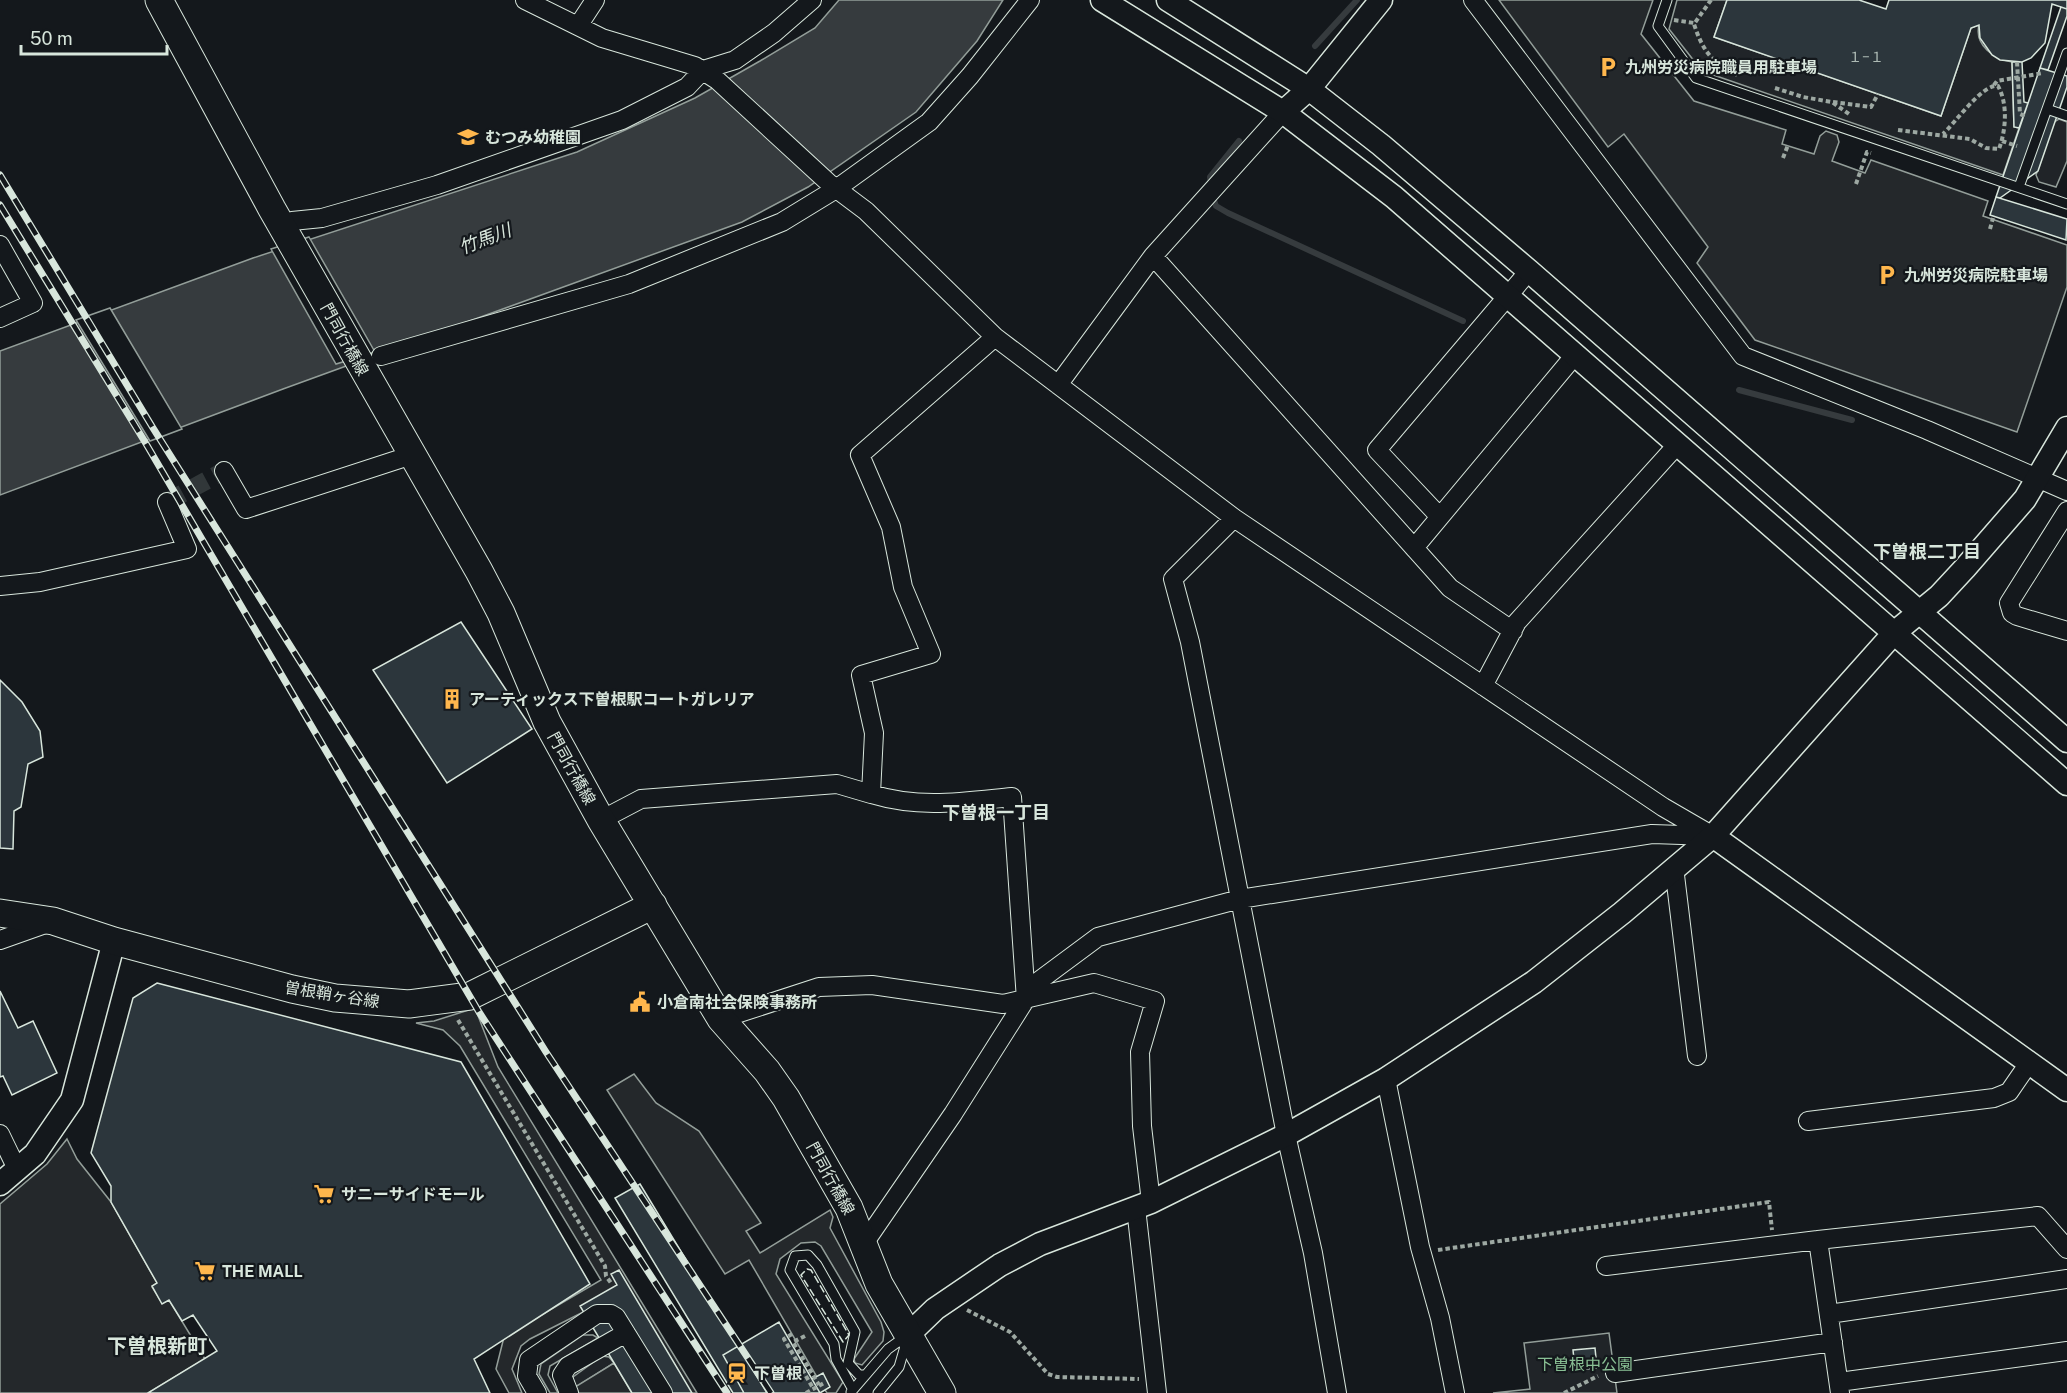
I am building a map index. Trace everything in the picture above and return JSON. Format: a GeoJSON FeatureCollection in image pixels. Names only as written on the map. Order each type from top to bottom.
{"type":"FeatureCollection","features":[{"type":"Feature","properties":{"kind":"main road","name":"門司行橋線"},"geometry":{"type":"LineString","coordinates":[[159,0],[282,215],[378,397],[479,571],[501,613],[547,722],[601,820],[721,1019],[767,1071],[786,1098],[849,1208],[879,1284],[942,1393]]}},
{"type":"Feature","properties":{"kind":"main road","name":"曽根鞘ヶ谷線"},"geometry":{"type":"LineString","coordinates":[[0,914],[53,921],[114,941],[292,989],[335,998],[409,1004],[470,996],[653,905]]}},
{"type":"Feature","properties":{"kind":"street"},"geometry":{"type":"LineString","coordinates":[[525,0],[602,38],[685,63],[710,75],[833,187],[866,211],[995,337],[1234,518],[1654,801],[1713,836],[2067,1090]]}},
{"type":"Feature","properties":{"kind":"street"},"geometry":{"type":"LineString","coordinates":[[578,27],[595,0]]}},
{"type":"Feature","properties":{"kind":"street"},"geometry":{"type":"LineString","coordinates":[[282,215],[322,218],[437,185],[622,120],[735,60],[774,33],[812,0]]}},
{"type":"Feature","properties":{"kind":"street"},"geometry":{"type":"LineString","coordinates":[[381,356],[629,284],[782,222],[929,122],[970,76],[1030,0]]}},
{"type":"Feature","properties":{"kind":"street"},"geometry":{"type":"LineString","coordinates":[[1102,0],[1283,112],[1394,197],[2067,784]]}},
{"type":"Feature","properties":{"kind":"street"},"geometry":{"type":"LineString","coordinates":[[1168,0],[1309,89],[1381,145],[1529,271],[2067,741]]}},
{"type":"Feature","properties":{"kind":"street"},"geometry":{"type":"LineString","coordinates":[[1058,385],[1153,256],[1283,112],[1309,89],[1381,0]]}},
{"type":"Feature","properties":{"kind":"street"},"geometry":{"type":"LineString","coordinates":[[1473,0],[1743,356],[1927,430],[2067,491]]}},
{"type":"Feature","properties":{"kind":"street"},"geometry":{"type":"LineString","coordinates":[[0,245],[33,303],[0,318]]}},
{"type":"Feature","properties":{"kind":"street"},"geometry":{"type":"LineString","coordinates":[[1153,256],[1450,588],[1513,631]]}},
{"type":"Feature","properties":{"kind":"street"},"geometry":{"type":"LineString","coordinates":[[1440,517],[1377,450],[1506,295],[1529,271]]}},
{"type":"Feature","properties":{"kind":"street"},"geometry":{"type":"LineString","coordinates":[[871,794],[874,733],[861,675],[931,654],[903,587],[891,526],[861,455],[995,337]]}},
{"type":"Feature","properties":{"kind":"street"},"geometry":{"type":"LineString","coordinates":[[1414,548],[1575,356]]}},
{"type":"Feature","properties":{"kind":"street"},"geometry":{"type":"LineString","coordinates":[[909,1335],[935,1309],[1000,1265],[1040,1244],[1143,1205],[1286,1135],[1386,1079],[1534,982],[1622,913],[1713,836],[1894,633],[1920,612],[1965,568],[2038,479],[2067,428]]}},
{"type":"Feature","properties":{"kind":"street"},"geometry":{"type":"LineString","coordinates":[[1483,686],[1517,622],[1677,445]]}},
{"type":"Feature","properties":{"kind":"street"},"geometry":{"type":"LineString","coordinates":[[224,471],[246,509],[411,454]]}},
{"type":"Feature","properties":{"kind":"street"},"geometry":{"type":"LineString","coordinates":[[0,586],[40,582],[187,549],[167,502]]}},
{"type":"Feature","properties":{"kind":"street"},"geometry":{"type":"LineString","coordinates":[[2067,511],[2009,603],[2012,613],[2067,632]]}},
{"type":"Feature","properties":{"kind":"street"},"geometry":{"type":"LineString","coordinates":[[1234,518],[1173,579],[1190,642],[1286,1135],[1312,1253],[1337,1393]]}},
{"type":"Feature","properties":{"kind":"street"},"geometry":{"type":"LineString","coordinates":[[601,820],[641,799],[837,784],[896,801],[934,805],[1012,797],[1026,999]]}},
{"type":"Feature","properties":{"kind":"street"},"geometry":{"type":"LineString","coordinates":[[863,1245],[953,1114],[1036,983],[1098,937],[1240,899],[1652,834],[1713,836]]}},
{"type":"Feature","properties":{"kind":"street"},"geometry":{"type":"LineString","coordinates":[[1674,867],[1697,1056]]}},
{"type":"Feature","properties":{"kind":"street"},"geometry":{"type":"LineString","coordinates":[[0,940],[53,921]]}},
{"type":"Feature","properties":{"kind":"street"},"geometry":{"type":"LineString","coordinates":[[0,1134],[8,1176],[35,1154],[72,1100],[114,941]]}},
{"type":"Feature","properties":{"kind":"street"},"geometry":{"type":"LineString","coordinates":[[721,1019],[819,987],[872,985],[1003,1004],[1094,983],[1155,1001],[1140,1052],[1143,1205],[1156,1386]]}},
{"type":"Feature","properties":{"kind":"street"},"geometry":{"type":"LineString","coordinates":[[1808,1121],[1941,1107],[1994,1098],[2009,1092],[2029,1063]]}},
{"type":"Feature","properties":{"kind":"street"},"geometry":{"type":"LineString","coordinates":[[1386,1079],[1422,1253],[1440,1318],[1455,1393]]}},
{"type":"Feature","properties":{"kind":"street"},"geometry":{"type":"LineString","coordinates":[[1606,1266],[2038,1216],[2067,1250]]}},
{"type":"Feature","properties":{"kind":"street"},"geometry":{"type":"LineString","coordinates":[[1818,1240],[1840,1388],[2067,1351]]}},
{"type":"Feature","properties":{"kind":"street"},"geometry":{"type":"LineString","coordinates":[[1829,1314],[2067,1279]]}},
{"type":"Feature","properties":{"kind":"street"},"geometry":{"type":"LineString","coordinates":[[537,1393],[527,1376],[529,1360],[597,1314],[611,1314],[616,1317],[663,1393]]}},
{"type":"Feature","properties":{"kind":"street"},"geometry":{"type":"LineString","coordinates":[[568,1393],[563,1382],[564,1370],[626,1333]]}},
{"type":"Feature","properties":{"kind":"street"},"geometry":{"type":"LineString","coordinates":[[1615,1373],[1833,1342]]}},
{"type":"Feature","properties":{"kind":"lane"},"geometry":{"type":"LineString","coordinates":[[1667,0],[1658,26],[1696,78],[2067,204]]}},
{"type":"Feature","properties":{"kind":"lane"},"geometry":{"type":"LineString","coordinates":[[2019,187],[2067,53]]}},
{"type":"Feature","properties":{"kind":"lane"},"geometry":{"type":"LineString","coordinates":[[2047,109],[2067,116]]}},
{"type":"Feature","properties":{"kind":"lane"},"geometry":{"type":"LineString","coordinates":[[864,1375],[858,1375],[848,1363],[855,1332],[818,1265],[808,1255],[801,1254],[791,1261],[790,1270],[834,1344],[836,1359],[851,1391],[888,1349],[909,1335]]}},
{"type":"Feature","properties":{"kind":"lane"},"geometry":{"type":"LineString","coordinates":[[878,1393],[899,1367],[909,1335]]}},
{"type":"Feature","properties":{"kind":"lane"},"geometry":{"type":"LineString","coordinates":[[834,1344],[852,1345]]}},
{"type":"Feature","properties":{"kind":"path"},"geometry":{"type":"LineString","coordinates":[[1694,23],[1711,0]]}},
{"type":"Feature","properties":{"kind":"path"},"geometry":{"type":"LineString","coordinates":[[1670,20],[1694,23]]}},
{"type":"Feature","properties":{"kind":"path"},"geometry":{"type":"LineString","coordinates":[[1694,23],[1706,53],[1723,68],[1740,77]]}},
{"type":"Feature","properties":{"kind":"path"},"geometry":{"type":"LineString","coordinates":[[2017,62],[2019,114],[2027,117]]}},
{"type":"Feature","properties":{"kind":"path"},"geometry":{"type":"LineString","coordinates":[[1943,134],[1978,95],[1997,81],[2017,75],[2043,73]]}},
{"type":"Feature","properties":{"kind":"path"},"geometry":{"type":"LineString","coordinates":[[1893,129],[1970,139],[1986,148],[1999,149],[2005,131],[2002,93],[1998,86],[1994,85]]}},
{"type":"Feature","properties":{"kind":"path"},"geometry":{"type":"LineString","coordinates":[[1770,87],[1797,93],[1803,97],[1871,107],[1878,94]]}},
{"type":"Feature","properties":{"kind":"path"},"geometry":{"type":"LineString","coordinates":[[1832,102],[1857,117]]}},
{"type":"Feature","properties":{"kind":"path"},"geometry":{"type":"LineString","coordinates":[[2002,141],[2017,146]]}},
{"type":"Feature","properties":{"kind":"path"},"geometry":{"type":"LineString","coordinates":[[1783,158],[1788,145]]}},
{"type":"Feature","properties":{"kind":"path"},"geometry":{"type":"LineString","coordinates":[[1856,184],[1868,152],[1878,156]]}},
{"type":"Feature","properties":{"kind":"path"},"geometry":{"type":"LineString","coordinates":[[1990,229],[1993,218]]}},
{"type":"Feature","properties":{"kind":"path"},"geometry":{"type":"LineString","coordinates":[[455,1015],[605,1266],[606,1276],[611,1283]]}},
{"type":"Feature","properties":{"kind":"path"},"geometry":{"type":"LineString","coordinates":[[1422,1253],[1769,1202],[1774,1245]]}},
{"type":"Feature","properties":{"kind":"path"},"geometry":{"type":"LineString","coordinates":[[966,1309],[1010,1332],[1048,1374],[1057,1377],[1156,1386]]}},
{"type":"Feature","properties":{"kind":"path"},"geometry":{"type":"LineString","coordinates":[[792,1334],[784,1339],[813,1388]]}},
{"type":"Feature","properties":{"kind":"path"},"geometry":{"type":"LineString","coordinates":[[805,1336],[793,1342],[821,1384],[806,1393]]}},
{"type":"Feature","properties":{"kind":"path"},"geometry":{"type":"LineString","coordinates":[[1564,1393],[1596,1376],[1615,1373]]}},
{"type":"Feature","properties":{"kind":"green space"},"geometry":{"type":"Polygon","coordinates":[[[1677,0],[1727,0],[1714,37],[1941,116],[1971,28],[1979,25],[1978,32],[1982,45],[1999,58],[2012,62],[2014,127],[2019,128],[2003,175],[1702,71],[1669,29],[1677,0]]]}},
{"type":"Feature","properties":{"kind":"green space"},"geometry":{"type":"Polygon","coordinates":[[[2059,119],[2067,122],[2067,161],[2056,187],[2039,182],[2036,175],[2054,122],[2059,119]]]}},
{"type":"Feature","properties":{"kind":"green space","name":"下曽根中公園"},"geometry":{"type":"Polygon","coordinates":[[[1609,1333],[1617,1393],[1493,1393],[1530,1389],[1524,1343],[1609,1333]]]}},
{"type":"Feature","properties":{"kind":"green space"},"geometry":{"type":"Polygon","coordinates":[[[583,1335],[593,1335],[598,1338],[550,1366],[548,1375],[558,1393],[550,1393],[539,1374],[541,1364],[583,1335]]]}},
{"type":"Feature","properties":{"kind":"green space"},"geometry":{"type":"Polygon","coordinates":[[[602,1356],[609,1357],[614,1363],[576,1387],[579,1393],[575,1393],[573,1377],[602,1356]]]}},
{"type":"Feature","properties":{"kind":"shaded area","name":"九州労災病院駐車場"},"geometry":{"type":"Polygon","coordinates":[[[1499,0],[1653,0],[1641,34],[1694,101],[1786,130],[1782,144],[1814,154],[1820,136],[1826,131],[1837,135],[1839,142],[1832,161],[1865,173],[1871,160],[1988,201],[1983,216],[2067,245],[2067,287],[2017,432],[1755,340],[1697,263],[1708,247],[1624,134],[1608,147],[1499,0]]]}},
{"type":"Feature","properties":{"kind":"shaded area"},"geometry":{"type":"Polygon","coordinates":[[[475,1008],[498,1067],[697,1393],[675,1393],[601,1303],[530,1339],[521,1346],[512,1369],[522,1393],[509,1393],[496,1369],[504,1337],[601,1280],[460,1046],[443,1030],[416,1023],[434,1021],[475,1008]]]}},
{"type":"Feature","properties":{"kind":"shaded area"},"geometry":{"type":"Polygon","coordinates":[[[634,1074],[656,1103],[699,1131],[761,1223],[746,1231],[760,1253],[830,1210],[833,1217],[830,1228],[881,1322],[884,1332],[883,1341],[862,1365],[855,1363],[854,1359],[872,1332],[821,1246],[815,1242],[801,1243],[780,1259],[776,1274],[843,1382],[836,1393],[827,1393],[821,1384],[749,1260],[725,1274],[607,1090],[634,1074]]]}},
{"type":"Feature","properties":{"kind":"shaded area"},"geometry":{"type":"Polygon","coordinates":[[[67,1139],[77,1159],[111,1202],[157,1283],[152,1287],[162,1303],[169,1300],[205,1359],[148,1393],[0,1393],[0,1204],[47,1164],[67,1139]]]}},
{"type":"Feature","properties":{"kind":"shaded area"},"geometry":{"type":"Polygon","coordinates":[[[614,1363],[632,1393],[579,1393],[575,1387],[614,1363]]]}},
{"type":"Feature","properties":{"kind":"water","name":"竹馬川"},"geometry":{"type":"Polygon","coordinates":[[[839,0],[1003,0],[977,41],[916,112],[808,187],[742,222],[0,495],[0,351],[253,258],[577,152],[695,98],[760,61],[815,28],[839,0]]]}},
{"type":"Feature","properties":{"kind":"pier"},"geometry":{"type":"Polygon","coordinates":[[[309,237],[375,352],[336,364],[271,249],[309,237]]]}},
{"type":"Feature","properties":{"kind":"pier"},"geometry":{"type":"Polygon","coordinates":[[[110,308],[182,429],[150,441],[76,320],[110,308]]]}},
{"type":"Feature","properties":{"kind":"building"},"geometry":{"type":"Polygon","coordinates":[[[1727,0],[1859,0],[1886,9],[1889,0],[2067,0],[2067,9],[2052,4],[2045,43],[2031,58],[2022,62],[2000,60],[1992,55],[1980,38],[1979,25],[1971,28],[1941,116],[1714,37],[1727,0]]]}},
{"type":"Feature","properties":{"kind":"building"},"geometry":{"type":"Polygon","coordinates":[[[2061,7],[2067,9],[2067,16],[2048,70],[2040,68],[2061,7]]]}},
{"type":"Feature","properties":{"kind":"building"},"geometry":{"type":"Polygon","coordinates":[[[2012,62],[2022,62],[2024,102],[2028,103],[2019,128],[2014,127],[2012,62]]]}},
{"type":"Feature","properties":{"kind":"building"},"geometry":{"type":"Polygon","coordinates":[[[2040,68],[2067,76],[2067,87],[2038,171],[2000,198],[1996,197],[2040,68]]]}},
{"type":"Feature","properties":{"kind":"building"},"geometry":{"type":"Polygon","coordinates":[[[1996,197],[2067,219],[2066,240],[1990,215],[1996,197]]]}},
{"type":"Feature","properties":{"kind":"building","name":"アーティックス下曽根駅コートガレリア"},"geometry":{"type":"Polygon","coordinates":[[[461,622],[532,729],[447,783],[373,670],[461,622]]]}},
{"type":"Feature","properties":{"kind":"building"},"geometry":{"type":"Polygon","coordinates":[[[0,680],[22,702],[40,731],[43,757],[28,764],[21,807],[14,811],[13,849],[0,848],[0,680]]]}},
{"type":"Feature","properties":{"kind":"building","name":"サニーサイドモール"},"geometry":{"type":"Polygon","coordinates":[[[157,983],[461,1062],[590,1284],[474,1359],[490,1393],[148,1393],[217,1351],[193,1315],[182,1321],[169,1300],[162,1304],[152,1286],[157,1283],[111,1202],[111,1186],[91,1153],[133,998],[157,983]]]}},
{"type":"Feature","properties":{"kind":"building"},"geometry":{"type":"Polygon","coordinates":[[[0,991],[18,1028],[33,1021],[57,1073],[12,1095],[3,1076],[0,1077],[0,991]]]}},
{"type":"Feature","properties":{"kind":"building"},"geometry":{"type":"Polygon","coordinates":[[[640,1184],[767,1393],[733,1393],[615,1198],[640,1184]]]}},
{"type":"Feature","properties":{"kind":"building"},"geometry":{"type":"Polygon","coordinates":[[[619,1270],[692,1393],[632,1393],[580,1306],[617,1285],[611,1274],[619,1270]]]}},
{"type":"Feature","properties":{"kind":"building"},"geometry":{"type":"Polygon","coordinates":[[[779,1322],[820,1393],[744,1393],[723,1355],[779,1322]]]}},
{"type":"Feature","properties":{"kind":"building"},"geometry":{"type":"Polygon","coordinates":[[[1595,1348],[1597,1368],[1575,1370],[1573,1350],[1595,1348]]]}},
{"type":"Feature","properties":{"kind":"building"},"geometry":{"type":"Polygon","coordinates":[[[823,1373],[830,1387],[820,1393],[812,1379],[823,1373]]]}},
{"type":"Feature","properties":{"kind":"waterway"},"geometry":{"type":"LineString","coordinates":[[1315,46],[1357,0]]}},
{"type":"Feature","properties":{"kind":"waterway"},"geometry":{"type":"LineString","coordinates":[[1211,185],[1210,177],[1239,141]]}},
{"type":"Feature","properties":{"kind":"waterway"},"geometry":{"type":"LineString","coordinates":[[1212,195],[1216,206],[1228,213],[1463,321]]}},
{"type":"Feature","properties":{"kind":"waterway"},"geometry":{"type":"LineString","coordinates":[[1739,390],[1852,420]]}},
{"type":"Feature","properties":{"kind":"tunnel"},"geometry":{"type":"LineString","coordinates":[[167,502],[224,471]]}},
{"type":"Feature","properties":{"kind":"railway"},"geometry":{"type":"LineString","coordinates":[[0,175],[153,428],[546,1052],[771,1393]]}},
{"type":"Feature","properties":{"kind":"railway"},"geometry":{"type":"LineString","coordinates":[[0,205],[145,442],[479,1012],[727,1393]]}},
{"type":"Feature","properties":{"kind":"fence"},"geometry":{"type":"LineString","coordinates":[[807,1269],[811,1270],[849,1335],[843,1342],[801,1275],[807,1269]]}},
{"type":"Feature","properties":{"kind":"place","name":"九州労災病院職員用駐車場"},"geometry":{"type":"Point","coordinates":[1608,67]}},
{"type":"Feature","properties":{"kind":"place","name":"むつみ幼稚園"},"geometry":{"type":"Point","coordinates":[468,137]}},
{"type":"Feature","properties":{"kind":"place","name":"九州労災病院駐車場"},"geometry":{"type":"Point","coordinates":[1887,275]}},
{"type":"Feature","properties":{"kind":"place","name":"アーティックス下曽根駅コートガレリア"},"geometry":{"type":"Point","coordinates":[452,699]}},
{"type":"Feature","properties":{"kind":"place","name":"小倉南社会保険事務所"},"geometry":{"type":"Point","coordinates":[640,1002]}},
{"type":"Feature","properties":{"kind":"place","name":"サニーサイドモール"},"geometry":{"type":"Point","coordinates":[324,1194]}},
{"type":"Feature","properties":{"kind":"place","name":"THE MALL"},"geometry":{"type":"Point","coordinates":[205,1271]}},
{"type":"Feature","properties":{"kind":"place","name":"下曽根"},"geometry":{"type":"Point","coordinates":[737,1373]}},
{"type":"Feature","properties":{"kind":"district","name":"下曽根二丁目"},"geometry":{"type":"Point","coordinates":[1927,552]}},
{"type":"Feature","properties":{"kind":"district","name":"下曽根一丁目"},"geometry":{"type":"Point","coordinates":[996,813]}},
{"type":"Feature","properties":{"kind":"district","name":"下曽根新町"},"geometry":{"type":"Point","coordinates":[157,1346]}}]}
